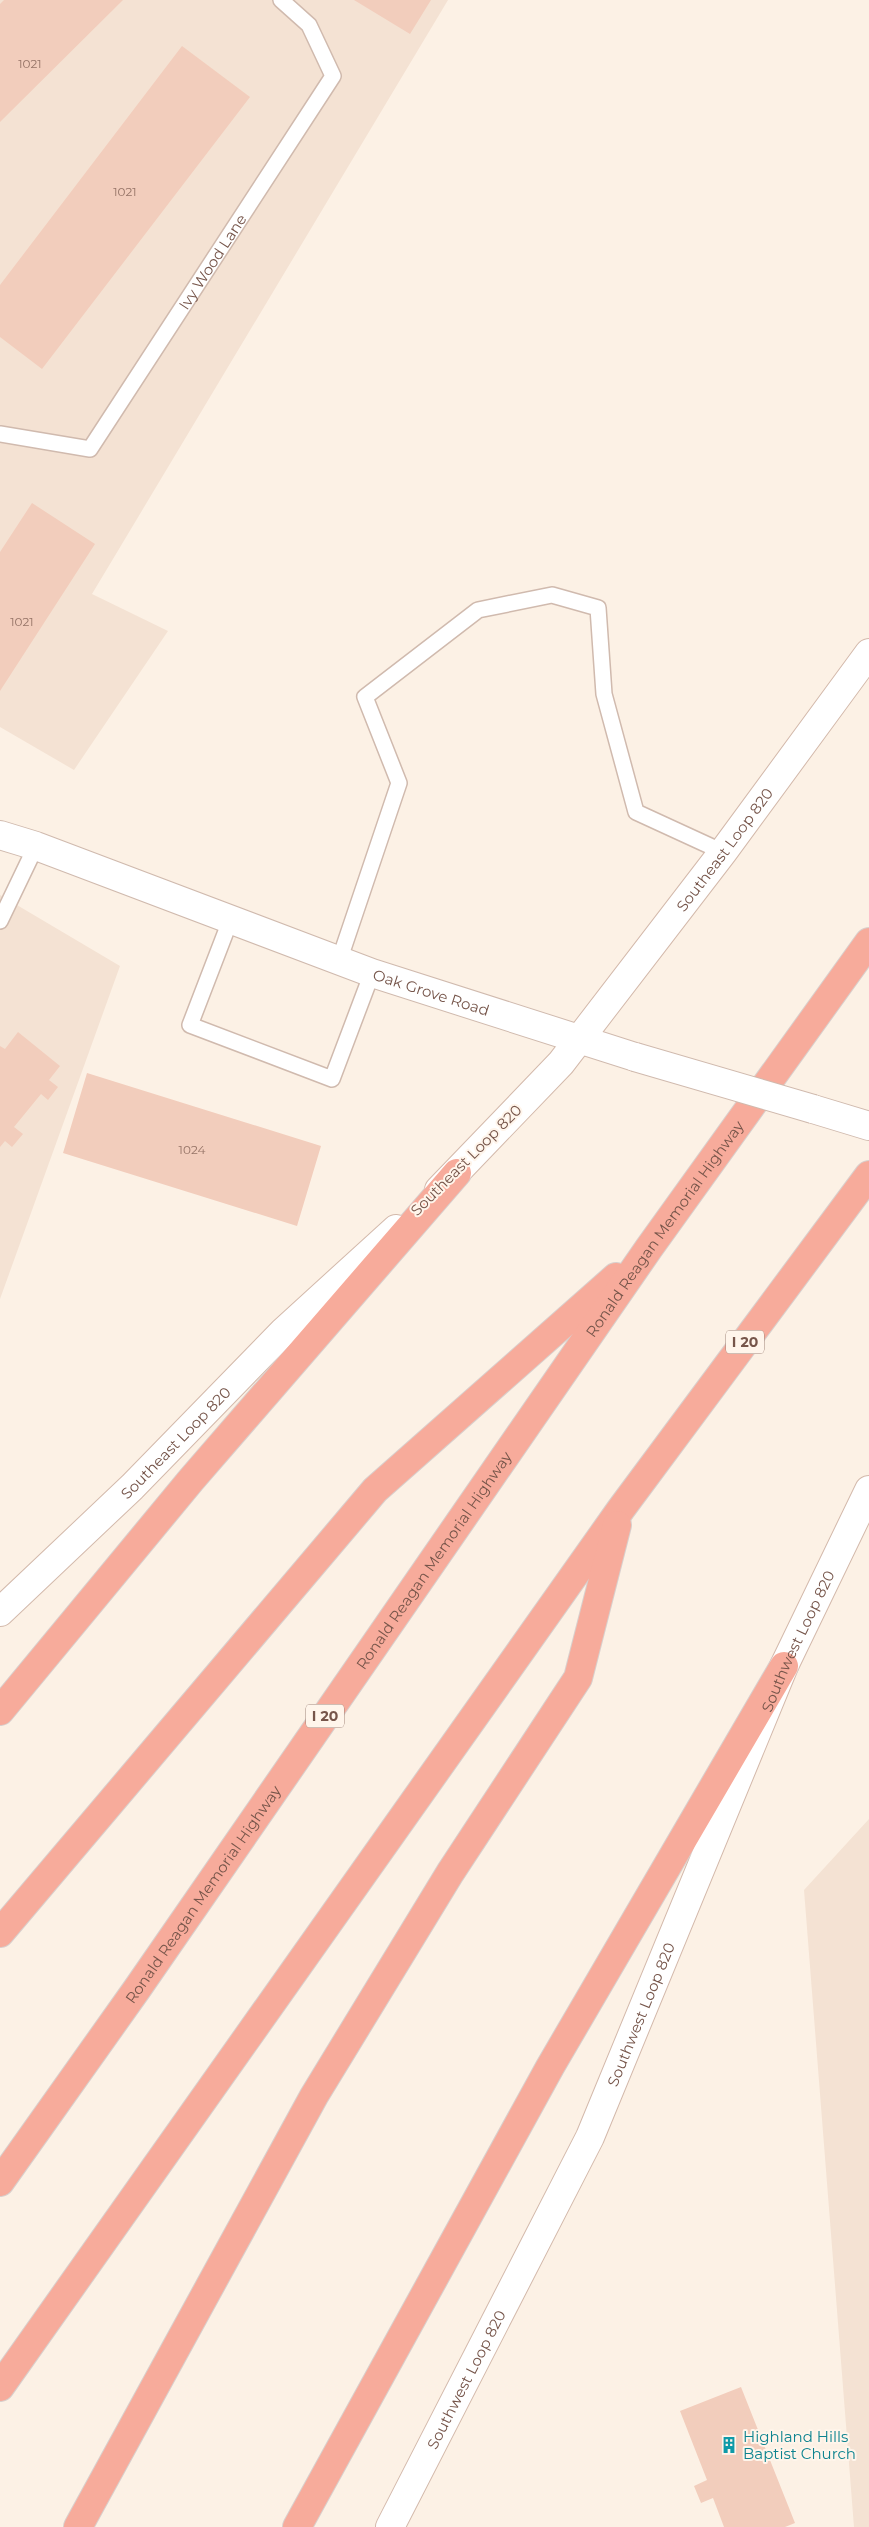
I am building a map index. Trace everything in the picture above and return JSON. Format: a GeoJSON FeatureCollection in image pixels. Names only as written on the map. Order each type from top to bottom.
{"type":"FeatureCollection","features":[{"type":"Feature","properties":{"kind":"highway","name":"Ronald Reagan Memorial Highway"},"geometry":{"type":"LineString","coordinates":[[0,2182],[131,1997],[648,1248],[869,942]]}},
{"type":"Feature","properties":{"kind":"highway"},"geometry":{"type":"LineString","coordinates":[[0,1711],[191,1480],[457,1173]]}},
{"type":"Feature","properties":{"kind":"highway","name":"I 20"},"geometry":{"type":"LineString","coordinates":[[0,2387],[622,1509],[869,1175]]}},
{"type":"Feature","properties":{"kind":"highway"},"geometry":{"type":"LineString","coordinates":[[0,1933],[375,1490],[648,1248]]}},
{"type":"Feature","properties":{"kind":"highway"},"geometry":{"type":"LineString","coordinates":[[78,2527],[314,2096],[450,1873],[578,1678],[622,1509]]}},
{"type":"Feature","properties":{"kind":"highway"},"geometry":{"type":"LineString","coordinates":[[296,2527],[545,2076],[784,1666]]}},
{"type":"Feature","properties":{"kind":"main road","name":"Southeast Loop 820"},"geometry":{"type":"LineString","coordinates":[[0,1612],[132,1487],[284,1331],[457,1173],[561,1063],[723,852],[869,653]]}},
{"type":"Feature","properties":{"kind":"main road","name":"Oak Grove Road"},"geometry":{"type":"LineString","coordinates":[[0,835],[36,846],[230,921],[372,973],[578,1040],[869,1126]]}},
{"type":"Feature","properties":{"kind":"main road","name":"Southwest Loop 820"},"geometry":{"type":"LineString","coordinates":[[390,2527],[590,2137],[784,1666],[869,1490]]}},
{"type":"Feature","properties":{"kind":"lane","name":"Ivy Wood Lane"},"geometry":{"type":"LineString","coordinates":[[0,434],[90,449],[333,76],[309,25],[281,0]]}},
{"type":"Feature","properties":{"kind":"lane"},"geometry":{"type":"LineString","coordinates":[[339,961],[399,783],[364,697],[478,610],[552,595],[598,608],[604,694],[636,812],[723,852]]}},
{"type":"Feature","properties":{"kind":"lane"},"geometry":{"type":"LineString","coordinates":[[0,922],[36,846]]}},
{"type":"Feature","properties":{"kind":"lane"},"geometry":{"type":"LineString","coordinates":[[230,921],[190,1025],[332,1079],[372,973]]}},
{"type":"Feature","properties":{"kind":"shaded area"},"geometry":{"type":"Polygon","coordinates":[[[0,0],[448,0],[92,594],[168,631],[74,770],[0,727],[0,0]]]}},
{"type":"Feature","properties":{"kind":"shaded area"},"geometry":{"type":"Polygon","coordinates":[[[0,895],[120,966],[0,1299],[0,895]]]}},
{"type":"Feature","properties":{"kind":"shaded area"},"geometry":{"type":"Polygon","coordinates":[[[869,1819],[869,2527],[854,2527],[804,1890],[869,1819]]]}},
{"type":"Feature","properties":{"kind":"building"},"geometry":{"type":"Polygon","coordinates":[[[4,0],[123,0],[0,122],[0,4],[4,0]]]}},
{"type":"Feature","properties":{"kind":"building"},"geometry":{"type":"Polygon","coordinates":[[[354,0],[431,0],[410,34],[354,0]]]}},
{"type":"Feature","properties":{"kind":"building"},"geometry":{"type":"Polygon","coordinates":[[[182,46],[250,97],[42,369],[0,337],[0,285],[182,46]]]}},
{"type":"Feature","properties":{"kind":"building"},"geometry":{"type":"Polygon","coordinates":[[[32,503],[95,544],[0,691],[0,552],[32,503]]]}},
{"type":"Feature","properties":{"kind":"building"},"geometry":{"type":"Polygon","coordinates":[[[18,1032],[60,1066],[49,1080],[58,1087],[48,1100],[41,1094],[14,1127],[23,1134],[12,1147],[5,1141],[0,1147],[0,1046],[5,1049],[18,1032]]]}},
{"type":"Feature","properties":{"kind":"building"},"geometry":{"type":"Polygon","coordinates":[[[87,1073],[321,1146],[297,1226],[63,1153],[87,1073]]]}},
{"type":"Feature","properties":{"kind":"building","name":"Highland Hills Baptist Church"},"geometry":{"type":"Polygon","coordinates":[[[741,2387],[795,2523],[785,2527],[724,2527],[713,2498],[701,2503],[694,2486],[707,2480],[680,2411],[741,2387]]]}},
{"type":"Feature","properties":{"kind":"place","name":"Highland Hills Baptist Church"},"geometry":{"type":"Point","coordinates":[729,2445]}}]}
